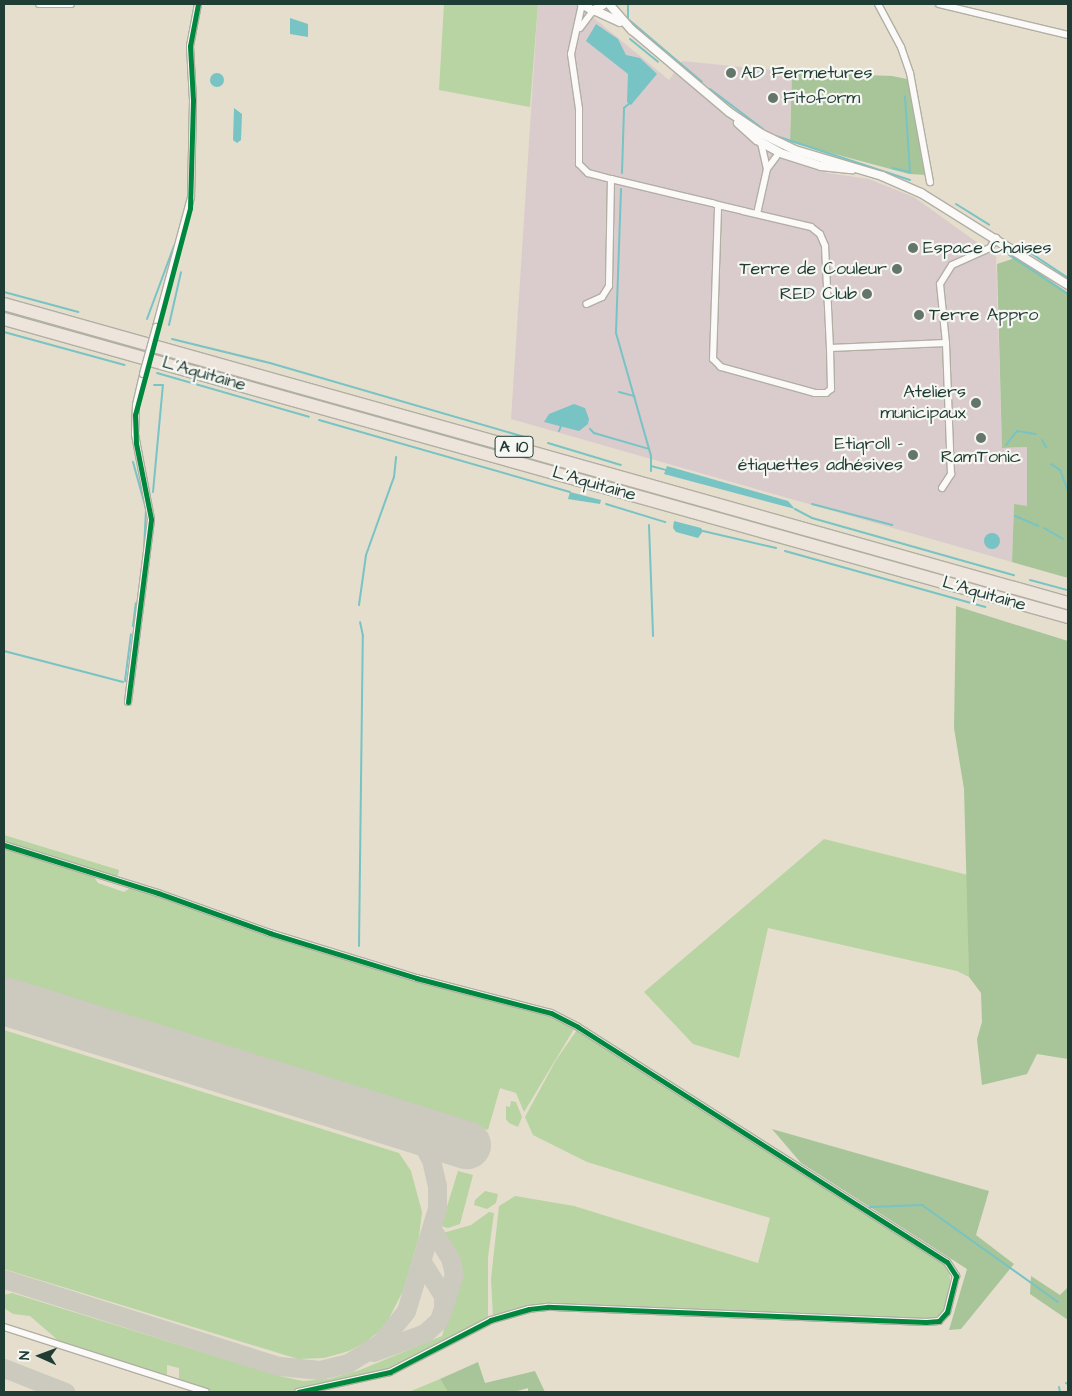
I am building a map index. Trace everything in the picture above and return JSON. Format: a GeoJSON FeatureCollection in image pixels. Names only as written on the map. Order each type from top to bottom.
{"type":"FeatureCollection","features":[{"type":"Feature","properties":{"kind":"highway","name":"L'Aquitaine"},"geometry":{"type":"LineString","coordinates":[[4,304],[1068,603]]}},
{"type":"Feature","properties":{"kind":"highway","name":"L'Aquitaine"},"geometry":{"type":"LineString","coordinates":[[4,319],[1068,618]]}},
{"type":"Feature","properties":{"kind":"street"},"geometry":{"type":"LineString","coordinates":[[39,4],[71,4]]}},
{"type":"Feature","properties":{"kind":"street"},"geometry":{"type":"LineString","coordinates":[[128,702],[151,519],[135,434],[136,405],[191,197],[193,100],[190,46],[198,4]]}},
{"type":"Feature","properties":{"kind":"street"},"geometry":{"type":"LineString","coordinates":[[632,30],[582,4],[571,54],[579,109],[579,164],[588,173],[718,204],[811,228],[822,237],[831,389],[814,393],[721,367],[713,359],[718,204]]}},
{"type":"Feature","properties":{"kind":"street"},"geometry":{"type":"LineString","coordinates":[[576,36],[594,11],[604,4]]}},
{"type":"Feature","properties":{"kind":"street"},"geometry":{"type":"LineString","coordinates":[[610,4],[632,30],[729,112],[760,142],[776,151],[821,166],[864,170]]}},
{"type":"Feature","properties":{"kind":"street"},"geometry":{"type":"LineString","coordinates":[[878,4],[901,47],[910,73],[930,182]]}},
{"type":"Feature","properties":{"kind":"street"},"geometry":{"type":"LineString","coordinates":[[939,4],[1068,35]]}},
{"type":"Feature","properties":{"kind":"street"},"geometry":{"type":"LineString","coordinates":[[729,112],[770,138],[823,158],[864,170],[928,196],[1068,285]]}},
{"type":"Feature","properties":{"kind":"street"},"geometry":{"type":"LineString","coordinates":[[770,138],[776,151]]}},
{"type":"Feature","properties":{"kind":"street"},"geometry":{"type":"LineString","coordinates":[[760,142],[766,158],[767,169]]}},
{"type":"Feature","properties":{"kind":"street"},"geometry":{"type":"LineString","coordinates":[[757,214],[767,169],[776,151]]}},
{"type":"Feature","properties":{"kind":"street"},"geometry":{"type":"LineString","coordinates":[[766,158],[776,151],[823,158]]}},
{"type":"Feature","properties":{"kind":"street"},"geometry":{"type":"LineString","coordinates":[[586,304],[602,296],[609,286],[611,179]]}},
{"type":"Feature","properties":{"kind":"street"},"geometry":{"type":"LineString","coordinates":[[942,488],[951,474],[946,343],[939,288],[943,276],[952,265],[990,248],[996,238]]}},
{"type":"Feature","properties":{"kind":"street"},"geometry":{"type":"LineString","coordinates":[[830,348],[946,343]]}},
{"type":"Feature","properties":{"kind":"street"},"geometry":{"type":"LineString","coordinates":[[4,845],[287,938],[416,978],[551,1013],[578,1027],[947,1262],[956,1276],[947,1312],[939,1321],[547,1307],[529,1309],[491,1320],[390,1372],[298,1392]]}},
{"type":"Feature","properties":{"kind":"street"},"geometry":{"type":"LineString","coordinates":[[4,1326],[206,1392]]}},
{"type":"Feature","properties":{"kind":"shaded area"},"geometry":{"type":"Polygon","coordinates":[[[538,4],[577,4],[669,80],[682,61],[792,72],[789,161],[828,173],[869,179],[914,197],[996,256],[1002,448],[1027,447],[1027,507],[1014,504],[1012,562],[511,419],[538,4]]]}},
{"type":"Feature","properties":{"kind":"green space"},"geometry":{"type":"Polygon","coordinates":[[[444,4],[538,4],[530,107],[439,90],[444,4]]]}},
{"type":"Feature","properties":{"kind":"green space"},"geometry":{"type":"Polygon","coordinates":[[[792,72],[892,76],[912,80],[927,175],[909,174],[790,142],[792,72]]]}},
{"type":"Feature","properties":{"kind":"green space"},"geometry":{"type":"Polygon","coordinates":[[[1018,257],[1068,293],[1068,578],[1012,562],[1014,504],[1027,506],[1027,447],[1002,448],[997,264],[1018,257]]]}},
{"type":"Feature","properties":{"kind":"green space"},"geometry":{"type":"Polygon","coordinates":[[[956,606],[1068,641],[1068,1059],[1037,1054],[1027,1074],[982,1085],[977,1039],[982,1022],[981,993],[969,977],[964,789],[954,728],[956,606]]]}},
{"type":"Feature","properties":{"kind":"green space"},"geometry":{"type":"Polygon","coordinates":[[[4,835],[119,870],[118,875],[115,877],[4,842],[4,835]]]}},
{"type":"Feature","properties":{"kind":"green space"},"geometry":{"type":"Polygon","coordinates":[[[824,839],[968,875],[969,977],[957,971],[768,928],[739,1058],[693,1044],[644,992],[824,839]]]}},
{"type":"Feature","properties":{"kind":"green space"},"geometry":{"type":"Polygon","coordinates":[[[4,847],[92,874],[98,883],[124,892],[132,887],[212,916],[430,985],[540,1013],[574,1029],[524,1112],[516,1093],[500,1088],[488,1130],[4,979],[4,847]]]}},
{"type":"Feature","properties":{"kind":"green space"},"geometry":{"type":"Polygon","coordinates":[[[4,1030],[399,1153],[411,1171],[422,1212],[419,1237],[403,1291],[385,1326],[366,1342],[349,1351],[324,1358],[298,1359],[4,1269],[4,1030]]]}},
{"type":"Feature","properties":{"kind":"green space"},"geometry":{"type":"Polygon","coordinates":[[[577,1030],[941,1262],[949,1271],[951,1286],[945,1308],[938,1318],[932,1321],[547,1307],[493,1317],[491,1279],[499,1206],[515,1196],[574,1206],[758,1263],[770,1218],[587,1162],[533,1135],[525,1117],[556,1060],[577,1030]]]}},
{"type":"Feature","properties":{"kind":"green space"},"geometry":{"type":"Polygon","coordinates":[[[511,1101],[516,1102],[522,1117],[518,1127],[509,1123],[506,1119],[506,1106],[510,1107],[511,1101]]]}},
{"type":"Feature","properties":{"kind":"green space"},"geometry":{"type":"Polygon","coordinates":[[[772,1129],[989,1191],[976,1235],[1014,1264],[961,1329],[949,1330],[967,1269],[801,1163],[772,1129]]]}},
{"type":"Feature","properties":{"kind":"green space"},"geometry":{"type":"Polygon","coordinates":[[[458,1171],[473,1175],[460,1224],[448,1228],[441,1226],[458,1171]]]}},
{"type":"Feature","properties":{"kind":"green space"},"geometry":{"type":"Polygon","coordinates":[[[485,1191],[498,1194],[496,1203],[487,1209],[474,1205],[475,1200],[485,1191]]]}},
{"type":"Feature","properties":{"kind":"green space"},"geometry":{"type":"Polygon","coordinates":[[[489,1212],[494,1213],[488,1257],[488,1319],[399,1366],[372,1376],[295,1392],[208,1392],[179,1383],[179,1368],[167,1365],[167,1379],[68,1349],[30,1316],[13,1314],[4,1308],[4,1295],[12,1293],[279,1376],[303,1381],[329,1379],[360,1370],[442,1336],[461,1274],[442,1238],[443,1233],[471,1225],[489,1212]]]}},
{"type":"Feature","properties":{"kind":"green space"},"geometry":{"type":"Polygon","coordinates":[[[1031,1276],[1060,1295],[1068,1287],[1068,1320],[1030,1294],[1031,1276]]]}},
{"type":"Feature","properties":{"kind":"green space"},"geometry":{"type":"Polygon","coordinates":[[[478,1362],[485,1383],[535,1371],[545,1392],[528,1392],[528,1388],[514,1392],[448,1392],[440,1379],[478,1362]]]}},
{"type":"Feature","properties":{"kind":"green space"},"geometry":{"type":"Polygon","coordinates":[[[440,1379],[448,1392],[409,1392],[440,1379]]]}},
{"type":"Feature","properties":{"kind":"water"},"geometry":{"type":"Polygon","coordinates":[[[290,18],[308,24],[308,37],[290,34],[290,18]]]}},
{"type":"Feature","properties":{"kind":"water"},"geometry":{"type":"Polygon","coordinates":[[[596,24],[618,39],[626,55],[640,58],[657,74],[631,105],[627,102],[628,74],[586,41],[596,24]]]}},
{"type":"Feature","properties":{"kind":"water"},"geometry":{"type":"Polygon","coordinates":[[[214,73],[220,73],[224,80],[220,87],[214,87],[210,83],[210,77],[214,73]]]}},
{"type":"Feature","properties":{"kind":"water"},"geometry":{"type":"Polygon","coordinates":[[[234,108],[242,114],[241,140],[237,143],[233,140],[234,108]]]}},
{"type":"Feature","properties":{"kind":"water"},"geometry":{"type":"Polygon","coordinates":[[[574,404],[585,408],[589,419],[588,424],[579,431],[544,422],[549,414],[574,404]]]}},
{"type":"Feature","properties":{"kind":"water"},"geometry":{"type":"Polygon","coordinates":[[[667,466],[788,501],[795,509],[664,474],[667,466]]]}},
{"type":"Feature","properties":{"kind":"water"},"geometry":{"type":"Polygon","coordinates":[[[570,492],[601,500],[600,504],[568,499],[570,492]]]}},
{"type":"Feature","properties":{"kind":"water"},"geometry":{"type":"Polygon","coordinates":[[[674,521],[701,528],[703,531],[698,538],[676,532],[673,528],[674,521]]]}},
{"type":"Feature","properties":{"kind":"water"},"geometry":{"type":"Polygon","coordinates":[[[989,533],[995,533],[1000,538],[998,547],[989,549],[984,544],[984,538],[989,533]]]}},
{"type":"Feature","properties":{"kind":"waterway"},"geometry":{"type":"LineString","coordinates":[[628,4],[628,19],[702,82]]}},
{"type":"Feature","properties":{"kind":"waterway"},"geometry":{"type":"LineString","coordinates":[[630,39],[658,62]]}},
{"type":"Feature","properties":{"kind":"waterway"},"geometry":{"type":"LineString","coordinates":[[710,89],[763,129]]}},
{"type":"Feature","properties":{"kind":"waterway"},"geometry":{"type":"LineString","coordinates":[[892,168],[910,172],[905,96]]}},
{"type":"Feature","properties":{"kind":"waterway"},"geometry":{"type":"LineString","coordinates":[[622,173],[624,108],[630,103]]}},
{"type":"Feature","properties":{"kind":"waterway"},"geometry":{"type":"LineString","coordinates":[[776,136],[910,180]]}},
{"type":"Feature","properties":{"kind":"waterway"},"geometry":{"type":"LineString","coordinates":[[621,189],[616,333],[651,456],[651,471]]}},
{"type":"Feature","properties":{"kind":"waterway"},"geometry":{"type":"LineString","coordinates":[[956,204],[989,225]]}},
{"type":"Feature","properties":{"kind":"waterway"},"geometry":{"type":"LineString","coordinates":[[147,319],[174,246]]}},
{"type":"Feature","properties":{"kind":"waterway"},"geometry":{"type":"LineString","coordinates":[[1020,246],[1068,278]]}},
{"type":"Feature","properties":{"kind":"waterway"},"geometry":{"type":"LineString","coordinates":[[1009,255],[1068,294]]}},
{"type":"Feature","properties":{"kind":"waterway"},"geometry":{"type":"LineString","coordinates":[[169,325],[181,272]]}},
{"type":"Feature","properties":{"kind":"waterway"},"geometry":{"type":"LineString","coordinates":[[4,292],[78,312]]}},
{"type":"Feature","properties":{"kind":"waterway"},"geometry":{"type":"LineString","coordinates":[[4,332],[125,365]]}},
{"type":"Feature","properties":{"kind":"waterway"},"geometry":{"type":"LineString","coordinates":[[172,339],[270,363],[524,437]]}},
{"type":"Feature","properties":{"kind":"waterway"},"geometry":{"type":"LineString","coordinates":[[157,373],[309,417]]}},
{"type":"Feature","properties":{"kind":"waterway"},"geometry":{"type":"LineString","coordinates":[[153,492],[163,385],[154,385]]}},
{"type":"Feature","properties":{"kind":"waterway"},"geometry":{"type":"LineString","coordinates":[[619,392],[634,396]]}},
{"type":"Feature","properties":{"kind":"waterway"},"geometry":{"type":"LineString","coordinates":[[319,420],[570,492]]}},
{"type":"Feature","properties":{"kind":"waterway"},"geometry":{"type":"LineString","coordinates":[[559,431],[561,426]]}},
{"type":"Feature","properties":{"kind":"waterway"},"geometry":{"type":"LineString","coordinates":[[590,429],[594,433],[649,449]]}},
{"type":"Feature","properties":{"kind":"waterway"},"geometry":{"type":"LineString","coordinates":[[1006,445],[1017,431],[1036,434]]}},
{"type":"Feature","properties":{"kind":"waterway"},"geometry":{"type":"LineString","coordinates":[[1042,440],[1046,447]]}},
{"type":"Feature","properties":{"kind":"waterway"},"geometry":{"type":"LineString","coordinates":[[548,443],[621,465]]}},
{"type":"Feature","properties":{"kind":"waterway"},"geometry":{"type":"LineString","coordinates":[[359,605],[366,555],[394,477],[396,457]]}},
{"type":"Feature","properties":{"kind":"waterway"},"geometry":{"type":"LineString","coordinates":[[133,462],[146,509],[144,550]]}},
{"type":"Feature","properties":{"kind":"waterway"},"geometry":{"type":"LineString","coordinates":[[1051,464],[1060,470],[1068,491]]}},
{"type":"Feature","properties":{"kind":"waterway"},"geometry":{"type":"LineString","coordinates":[[651,466],[666,470]]}},
{"type":"Feature","properties":{"kind":"waterway"},"geometry":{"type":"LineString","coordinates":[[606,504],[665,522]]}},
{"type":"Feature","properties":{"kind":"waterway"},"geometry":{"type":"LineString","coordinates":[[812,504],[892,525]]}},
{"type":"Feature","properties":{"kind":"waterway"},"geometry":{"type":"LineString","coordinates":[[795,509],[812,518],[1014,575]]}},
{"type":"Feature","properties":{"kind":"waterway"},"geometry":{"type":"LineString","coordinates":[[1015,516],[1038,526]]}},
{"type":"Feature","properties":{"kind":"waterway"},"geometry":{"type":"LineString","coordinates":[[649,525],[653,636]]}},
{"type":"Feature","properties":{"kind":"waterway"},"geometry":{"type":"LineString","coordinates":[[1044,528],[1063,539]]}},
{"type":"Feature","properties":{"kind":"waterway"},"geometry":{"type":"LineString","coordinates":[[703,531],[776,548]]}},
{"type":"Feature","properties":{"kind":"waterway"},"geometry":{"type":"LineString","coordinates":[[785,551],[985,607]]}},
{"type":"Feature","properties":{"kind":"waterway"},"geometry":{"type":"LineString","coordinates":[[1030,580],[1068,590]]}},
{"type":"Feature","properties":{"kind":"waterway"},"geometry":{"type":"LineString","coordinates":[[133,626],[136,603]]}},
{"type":"Feature","properties":{"kind":"waterway"},"geometry":{"type":"LineString","coordinates":[[359,946],[363,636],[360,622]]}},
{"type":"Feature","properties":{"kind":"waterway"},"geometry":{"type":"LineString","coordinates":[[125,681],[131,634]]}},
{"type":"Feature","properties":{"kind":"waterway"},"geometry":{"type":"LineString","coordinates":[[4,651],[123,682]]}},
{"type":"Feature","properties":{"kind":"waterway"},"geometry":{"type":"LineString","coordinates":[[870,1207],[922,1205],[1058,1302]]}},
{"type":"Feature","properties":{"kind":"waterway"},"geometry":{"type":"LineString","coordinates":[[1059,1387],[1060,1392]]}},
{"type":"Feature","properties":{"kind":"taxiway"},"geometry":{"type":"LineString","coordinates":[[4,1279],[279,1366],[320,1370],[348,1363],[380,1343],[406,1311],[437,1208],[437,1186],[431,1160],[421,1141],[403,1126]]}},
{"type":"Feature","properties":{"kind":"taxiway"},"geometry":{"type":"LineString","coordinates":[[373,1352],[425,1333],[439,1320],[454,1274],[450,1258],[432,1229]]}},
{"type":"Feature","properties":{"kind":"taxiway"},"geometry":{"type":"LineString","coordinates":[[422,1262],[443,1296],[443,1306]]}},
{"type":"Feature","properties":{"kind":"taxiway"},"geometry":{"type":"LineString","coordinates":[[4,1368],[65,1392]]}},
{"type":"Feature","properties":{"kind":"runway"},"geometry":{"type":"LineString","coordinates":[[4,1001],[467,1145]]}},
{"type":"Feature","properties":{"kind":"cycle path"},"geometry":{"type":"LineString","coordinates":[[128,702],[151,519],[136,443],[135,415],[190,208],[193,100],[190,46],[198,4]]}},
{"type":"Feature","properties":{"kind":"cycle path"},"geometry":{"type":"LineString","coordinates":[[4,845],[158,893],[270,933],[416,978],[551,1013],[578,1027],[947,1262],[956,1276],[947,1312],[939,1321],[547,1307],[529,1309],[491,1320],[390,1372],[298,1392]]}},
{"type":"Feature","properties":{"kind":"place","name":"AD Fermetures"},"geometry":{"type":"Point","coordinates":[731,73]}},
{"type":"Feature","properties":{"kind":"place","name":"Fitoform"},"geometry":{"type":"Point","coordinates":[773,98]}},
{"type":"Feature","properties":{"kind":"place","name":"Espace Chaises"},"geometry":{"type":"Point","coordinates":[913,248]}},
{"type":"Feature","properties":{"kind":"place","name":"Terre de Couleur"},"geometry":{"type":"Point","coordinates":[897,269]}},
{"type":"Feature","properties":{"kind":"place","name":"RED Club"},"geometry":{"type":"Point","coordinates":[867,294]}},
{"type":"Feature","properties":{"kind":"place","name":"Terre Appro"},"geometry":{"type":"Point","coordinates":[919,315]}},
{"type":"Feature","properties":{"kind":"place","name":"Ateliers municipaux"},"geometry":{"type":"Point","coordinates":[976,403]}},
{"type":"Feature","properties":{"kind":"place","name":"RamTonic"},"geometry":{"type":"Point","coordinates":[981,438]}},
{"type":"Feature","properties":{"kind":"place","name":"Etiqroll - étiquettes adhésives"},"geometry":{"type":"Point","coordinates":[913,455]}}]}
